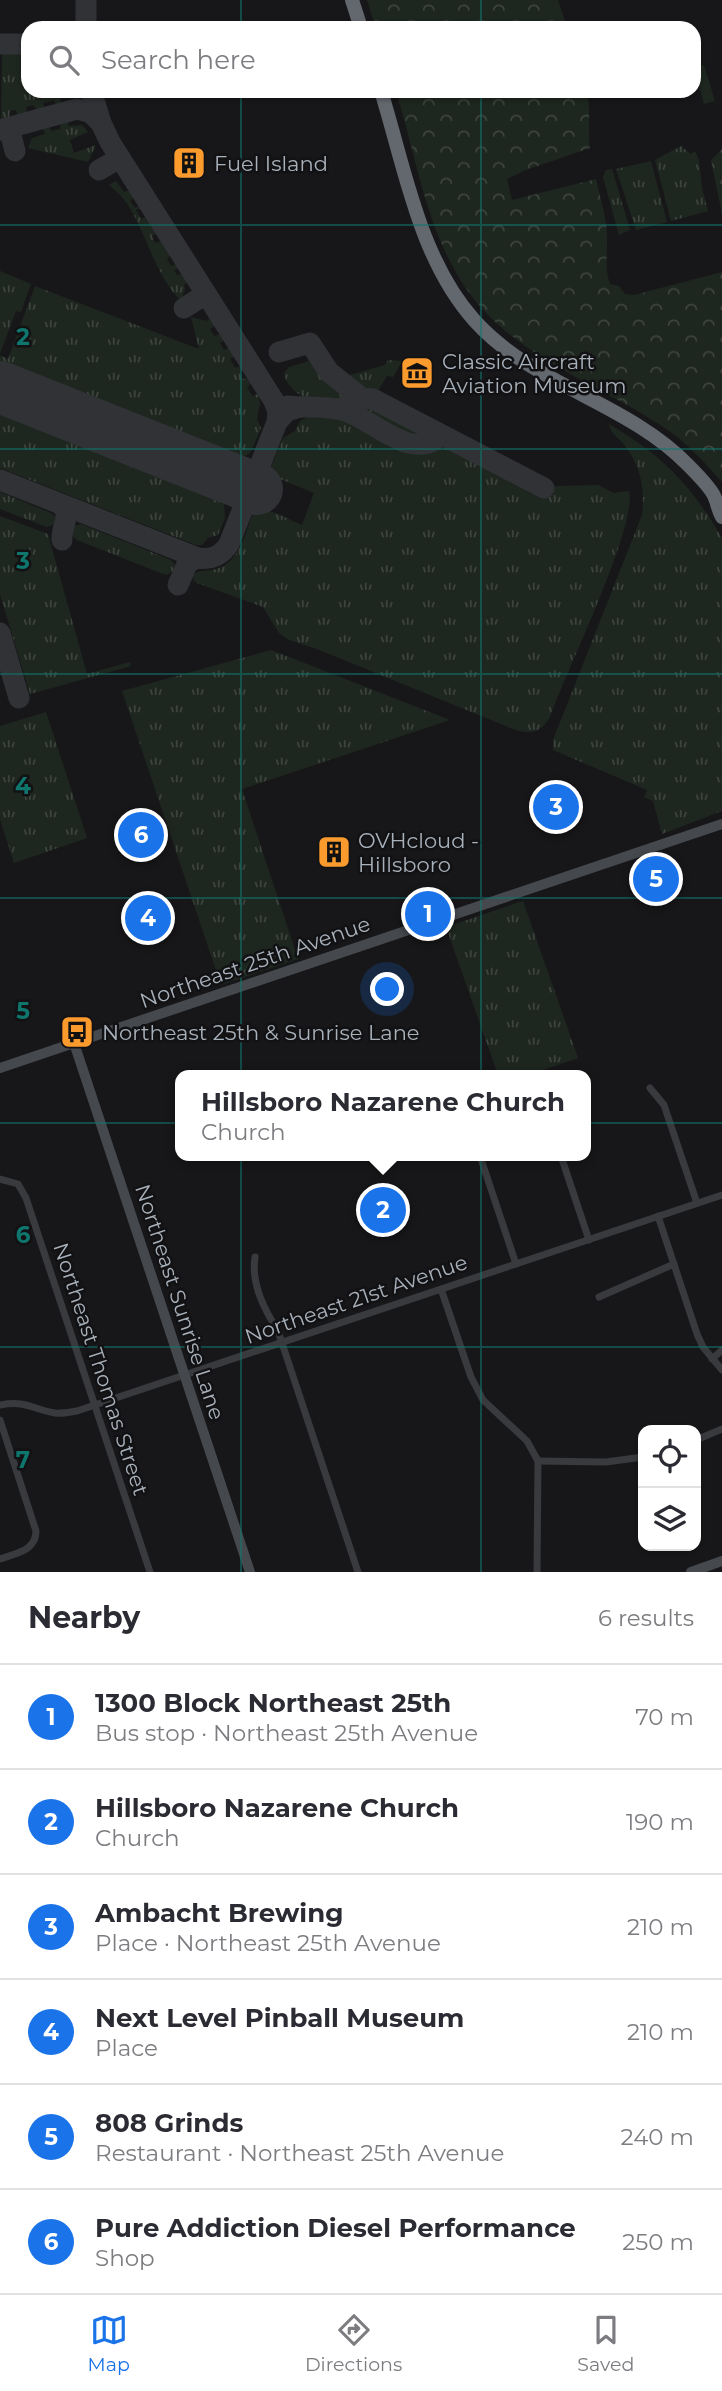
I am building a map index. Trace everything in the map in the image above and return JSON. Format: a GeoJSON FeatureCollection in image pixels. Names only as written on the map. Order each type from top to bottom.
{"type":"FeatureCollection","features":[{"type":"Feature","properties":{"kind":"highway"},"geometry":{"type":"LineString","coordinates":[[352,0],[359,21]]}},
{"type":"Feature","properties":{"kind":"highway"},"geometry":{"type":"LineString","coordinates":[[383,98],[424,234],[447,282],[473,319],[502,346],[541,373],[615,411],[652,434],[688,465],[719,499],[715,506],[722,517]]}},
{"type":"Feature","properties":{"kind":"main road","name":"Northeast 25th Avenue"},"geometry":{"type":"LineString","coordinates":[[0,1068],[722,824]]}},
{"type":"Feature","properties":{"kind":"main road","name":"Northeast Sunrise Lane"},"geometry":{"type":"LineString","coordinates":[[74,1043],[250,1572]]}},
{"type":"Feature","properties":{"kind":"main road"},"geometry":{"type":"LineString","coordinates":[[691,1572],[722,1561]]}},
{"type":"Feature","properties":{"kind":"street"},"geometry":{"type":"LineString","coordinates":[[650,1088],[664,1105],[697,1203]]}},
{"type":"Feature","properties":{"kind":"street"},"geometry":{"type":"LineString","coordinates":[[482,1161],[516,1264]]}},
{"type":"Feature","properties":{"kind":"street"},"geometry":{"type":"LineString","coordinates":[[563,1161],[589,1240]]}},
{"type":"Feature","properties":{"kind":"street","name":"Northeast Thomas Street"},"geometry":{"type":"LineString","coordinates":[[0,1178],[12,1181],[23,1190],[150,1572]]}},
{"type":"Feature","properties":{"kind":"street","name":"Northeast 21st Avenue"},"geometry":{"type":"LineString","coordinates":[[0,1405],[16,1402],[56,1414],[94,1405],[722,1195]]}},
{"type":"Feature","properties":{"kind":"street"},"geometry":{"type":"LineString","coordinates":[[658,1216],[697,1334],[703,1347],[722,1370]]}},
{"type":"Feature","properties":{"kind":"street"},"geometry":{"type":"LineString","coordinates":[[255,1257],[253,1272],[265,1310],[278,1331],[358,1572]]}},
{"type":"Feature","properties":{"kind":"street"},"geometry":{"type":"LineString","coordinates":[[599,1297],[674,1264]]}},
{"type":"Feature","properties":{"kind":"street"},"geometry":{"type":"LineString","coordinates":[[441,1289],[471,1377],[483,1400],[527,1441],[538,1461],[537,1572]]}},
{"type":"Feature","properties":{"kind":"street"},"geometry":{"type":"LineString","coordinates":[[712,1359],[722,1350]]}},
{"type":"Feature","properties":{"kind":"street"},"geometry":{"type":"LineString","coordinates":[[0,1420],[36,1531],[34,1543],[27,1550],[0,1559]]}},
{"type":"Feature","properties":{"kind":"street"},"geometry":{"type":"LineString","coordinates":[[701,1438],[722,1429]]}},
{"type":"Feature","properties":{"kind":"street"},"geometry":{"type":"LineString","coordinates":[[538,1461],[606,1462],[638,1458]]}},
{"type":"Feature","properties":{"kind":"green space"},"geometry":{"type":"Polygon","coordinates":[[[367,0],[558,0],[565,21],[374,21],[367,0]]]}},
{"type":"Feature","properties":{"kind":"green space"},"geometry":{"type":"Polygon","coordinates":[[[2,54],[21,54],[21,98],[60,98],[61,103],[56,105],[54,100],[43,103],[44,108],[37,110],[33,105],[26,107],[27,113],[18,116],[16,110],[10,111],[9,118],[1,121],[2,54]]]}},
{"type":"Feature","properties":{"kind":"green space"},"geometry":{"type":"Polygon","coordinates":[[[704,65],[715,101],[704,104],[701,94],[701,66],[704,65]]]}},
{"type":"Feature","properties":{"kind":"green space"},"geometry":{"type":"Polygon","coordinates":[[[398,98],[588,98],[590,148],[507,179],[512,200],[596,179],[606,227],[608,278],[610,284],[619,286],[625,294],[634,295],[722,272],[722,482],[672,433],[534,352],[485,312],[452,265],[423,192],[398,98]]]}},
{"type":"Feature","properties":{"kind":"green space"},"geometry":{"type":"Polygon","coordinates":[[[67,120],[69,126],[82,125],[88,132],[70,140],[74,153],[96,145],[88,162],[28,148],[32,138],[45,134],[42,127],[49,125],[51,131],[60,129],[61,122],[67,120]]]}},
{"type":"Feature","properties":{"kind":"green space"},"geometry":{"type":"Polygon","coordinates":[[[681,146],[691,154],[695,151],[699,160],[708,211],[671,221],[655,160],[681,146]]]}},
{"type":"Feature","properties":{"kind":"green space"},"geometry":{"type":"Polygon","coordinates":[[[722,149],[722,214],[711,160],[722,149]]]}},
{"type":"Feature","properties":{"kind":"green space"},"geometry":{"type":"Polygon","coordinates":[[[651,161],[667,222],[636,230],[616,169],[651,161]]]}},
{"type":"Feature","properties":{"kind":"green space"},"geometry":{"type":"Polygon","coordinates":[[[612,169],[630,230],[619,235],[603,177],[606,170],[612,169]]]}},
{"type":"Feature","properties":{"kind":"green space"},"geometry":{"type":"Polygon","coordinates":[[[116,181],[124,192],[130,190],[134,197],[130,201],[135,208],[141,208],[136,210],[141,219],[146,217],[156,233],[152,236],[155,243],[162,241],[171,255],[167,259],[171,266],[177,264],[179,268],[174,270],[177,275],[183,274],[188,282],[184,285],[183,298],[178,298],[170,287],[128,205],[109,185],[116,181]]]}},
{"type":"Feature","properties":{"kind":"green space"},"geometry":{"type":"Polygon","coordinates":[[[0,271],[31,284],[21,312],[16,311],[0,354],[0,271]]]}},
{"type":"Feature","properties":{"kind":"green space"},"geometry":{"type":"Polygon","coordinates":[[[35,286],[199,349],[191,317],[206,321],[211,318],[215,325],[210,329],[214,336],[220,334],[224,340],[220,343],[224,350],[229,348],[234,357],[230,359],[235,368],[240,366],[242,379],[248,378],[251,384],[247,387],[252,396],[258,394],[260,403],[257,419],[261,428],[251,452],[242,458],[235,457],[229,450],[215,454],[0,368],[0,355],[8,359],[35,286]]]}},
{"type":"Feature","properties":{"kind":"green space"},"geometry":{"type":"Polygon","coordinates":[[[313,360],[325,377],[350,397],[332,403],[321,402],[311,400],[293,389],[284,373],[289,367],[313,360]]]}},
{"type":"Feature","properties":{"kind":"green space"},"geometry":{"type":"Polygon","coordinates":[[[388,360],[402,361],[393,377],[387,376],[378,391],[364,392],[343,377],[385,365],[388,360]]]}},
{"type":"Feature","properties":{"kind":"green space"},"geometry":{"type":"Polygon","coordinates":[[[0,406],[203,489],[208,498],[218,499],[224,504],[225,518],[218,535],[208,538],[202,545],[196,545],[0,468],[0,406]]]}},
{"type":"Feature","properties":{"kind":"green space"},"geometry":{"type":"Polygon","coordinates":[[[363,407],[377,409],[431,438],[411,440],[355,411],[363,407]]]}},
{"type":"Feature","properties":{"kind":"green space"},"geometry":{"type":"Polygon","coordinates":[[[312,415],[346,416],[409,449],[419,451],[447,447],[531,491],[543,493],[557,486],[598,485],[614,493],[629,491],[629,509],[612,566],[550,717],[539,729],[525,732],[513,729],[289,640],[279,633],[263,607],[193,580],[197,572],[216,569],[231,560],[241,546],[253,513],[264,510],[302,525],[314,493],[275,477],[271,467],[283,438],[295,431],[300,421],[312,415]]]}},
{"type":"Feature","properties":{"kind":"green space"},"geometry":{"type":"Polygon","coordinates":[[[609,424],[645,447],[674,473],[699,502],[722,538],[722,811],[662,834],[653,801],[644,797],[647,790],[553,750],[553,740],[642,515],[643,496],[638,470],[609,424]]]}},
{"type":"Feature","properties":{"kind":"green space"},"geometry":{"type":"Polygon","coordinates":[[[0,492],[51,513],[55,516],[54,524],[47,527],[0,509],[0,492]]]}},
{"type":"Feature","properties":{"kind":"green space"},"geometry":{"type":"Polygon","coordinates":[[[0,516],[48,534],[87,674],[130,662],[131,666],[30,694],[0,594],[0,516]]]}},
{"type":"Feature","properties":{"kind":"green space"},"geometry":{"type":"Polygon","coordinates":[[[81,524],[171,560],[175,564],[173,571],[167,575],[163,574],[77,540],[72,536],[74,526],[81,524]]]}},
{"type":"Feature","properties":{"kind":"green space"},"geometry":{"type":"Polygon","coordinates":[[[271,650],[450,720],[242,789],[298,959],[221,985],[122,691],[271,650]]]}},
{"type":"Feature","properties":{"kind":"green space"},"geometry":{"type":"Polygon","coordinates":[[[46,712],[87,838],[14,863],[0,819],[0,726],[46,712]]]}},
{"type":"Feature","properties":{"kind":"green space"},"geometry":{"type":"Polygon","coordinates":[[[523,901],[578,1058],[543,1070],[496,1070],[446,927],[523,901]]]}},
{"type":"Feature","properties":{"kind":"taxiway"},"geometry":{"type":"LineString","coordinates":[[86,0],[86,21]]}},
{"type":"Feature","properties":{"kind":"taxiway"},"geometry":{"type":"LineString","coordinates":[[0,44],[21,44]]}},
{"type":"Feature","properties":{"kind":"taxiway"},"geometry":{"type":"LineString","coordinates":[[93,98],[110,142],[274,401],[278,411],[277,422]]}},
{"type":"Feature","properties":{"kind":"taxiway"},"geometry":{"type":"LineString","coordinates":[[0,130],[77,109],[91,113],[101,123]]}},
{"type":"Feature","properties":{"kind":"taxiway"},"geometry":{"type":"LineString","coordinates":[[9,128],[15,151]]}},
{"type":"Feature","properties":{"kind":"taxiway"},"geometry":{"type":"LineString","coordinates":[[99,170],[120,158]]}},
{"type":"Feature","properties":{"kind":"taxiway"},"geometry":{"type":"LineString","coordinates":[[184,308],[206,294]]}},
{"type":"Feature","properties":{"kind":"taxiway"},"geometry":{"type":"LineString","coordinates":[[279,352],[310,343],[329,372],[363,399]]}},
{"type":"Feature","properties":{"kind":"taxiway"},"geometry":{"type":"LineString","coordinates":[[336,409],[363,399],[373,399],[544,488]]}},
{"type":"Feature","properties":{"kind":"taxiway"},"geometry":{"type":"LineString","coordinates":[[287,406],[342,410],[405,442],[430,443],[441,435]]}},
{"type":"Feature","properties":{"kind":"taxiway"},"geometry":{"type":"LineString","coordinates":[[0,480],[198,558],[212,558],[223,552],[229,544],[277,422],[287,411],[300,407]]}},
{"type":"Feature","properties":{"kind":"taxiway"},"geometry":{"type":"LineString","coordinates":[[60,504],[66,511],[62,540]]}},
{"type":"Feature","properties":{"kind":"taxiway"},"geometry":{"type":"LineString","coordinates":[[178,585],[188,562],[198,558]]}},
{"type":"Feature","properties":{"kind":"taxiway"},"geometry":{"type":"LineString","coordinates":[[0,633],[19,698]]}},
{"type":"Feature","properties":{"kind":"runway"},"geometry":{"type":"LineString","coordinates":[[0,387],[257,489]]}},
{"type":"Feature","properties":{"kind":"place","name":"Fuel Island"},"geometry":{"type":"Point","coordinates":[189,163]}},
{"type":"Feature","properties":{"kind":"place","name":"Classic Aircraft Aviation Museum"},"geometry":{"type":"Point","coordinates":[417,373]}},
{"type":"Feature","properties":{"kind":"place","name":"Ambacht Brewing"},"geometry":{"type":"Point","coordinates":[556,807]}},
{"type":"Feature","properties":{"kind":"place","name":"Pure Addiction Diesel Performance"},"geometry":{"type":"Point","coordinates":[141,835]}},
{"type":"Feature","properties":{"kind":"place","name":"OVHcloud - Hillsboro"},"geometry":{"type":"Point","coordinates":[334,852]}},
{"type":"Feature","properties":{"kind":"place","name":"808 Grinds"},"geometry":{"type":"Point","coordinates":[656,879]}},
{"type":"Feature","properties":{"kind":"place","name":"1300 Block Northeast 25th"},"geometry":{"type":"Point","coordinates":[428,914]}},
{"type":"Feature","properties":{"kind":"place","name":"Next Level Pinball Museum"},"geometry":{"type":"Point","coordinates":[148,918]}},
{"type":"Feature","properties":{"kind":"place","name":"Northeast 25th & Sunrise Lane"},"geometry":{"type":"Point","coordinates":[77,1032]}},
{"type":"Feature","properties":{"kind":"place","name":"Hillsboro Nazarene Church"},"geometry":{"type":"Point","coordinates":[383,1210]}}]}
